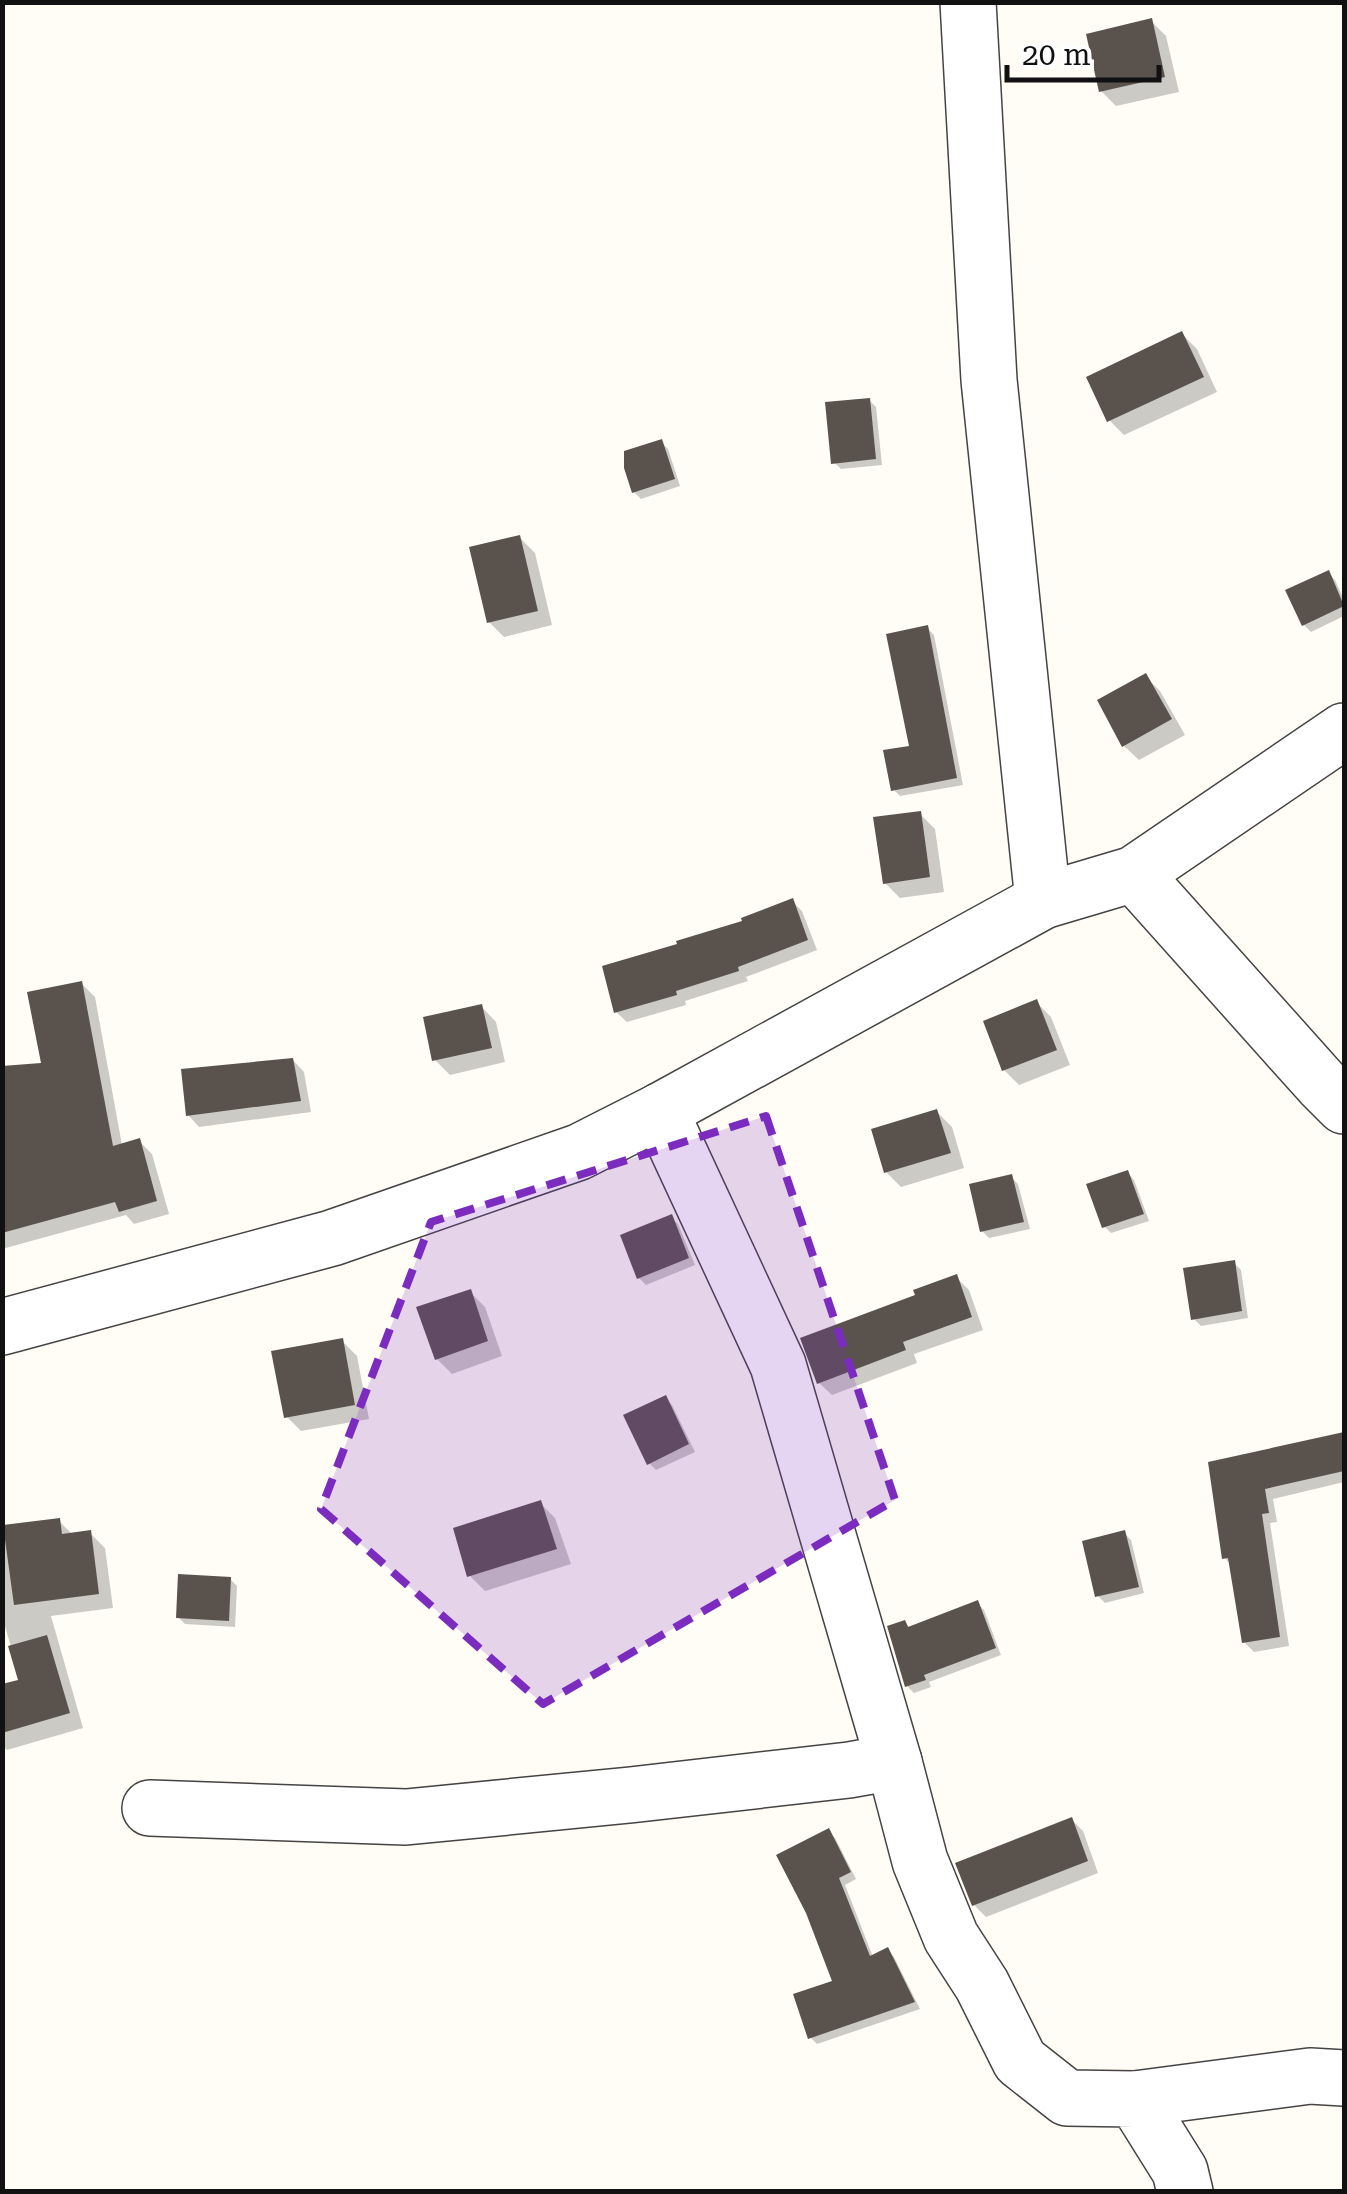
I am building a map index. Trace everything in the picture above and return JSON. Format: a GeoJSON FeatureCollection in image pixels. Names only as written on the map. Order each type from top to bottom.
{"type":"FeatureCollection","features":[{"type":"Feature","properties":{"kind":"street"},"geometry":{"type":"LineString","coordinates":[[968,2],[989,380],[1043,901]]}},
{"type":"Feature","properties":{"kind":"street"},"geometry":{"type":"LineString","coordinates":[[2,1327],[332,1238],[578,1152],[1043,901],[1134,874],[1344,731]]}},
{"type":"Feature","properties":{"kind":"street"},"geometry":{"type":"LineString","coordinates":[[1134,874],[1344,1106]]}},
{"type":"Feature","properties":{"kind":"street"},"geometry":{"type":"LineString","coordinates":[[660,1110],[778,1365],[920,1862],[951,1937],[982,1985],[1020,2061],[1067,2098],[1135,2099],[1310,2076],[1344,2078]]}},
{"type":"Feature","properties":{"kind":"street"},"geometry":{"type":"LineString","coordinates":[[150,1808],[406,1817],[648,1793],[894,1762]]}},
{"type":"Feature","properties":{"kind":"street"},"geometry":{"type":"LineString","coordinates":[[1135,2099],[1180,2171],[1184,2192]]}},
{"type":"Feature","properties":{"kind":"highlighted area"},"geometry":{"type":"Polygon","coordinates":[[[766,1116],[895,1500],[543,1704],[321,1509],[431,1222],[766,1116]]]}},
{"type":"Feature","properties":{"kind":"building"},"geometry":{"type":"Polygon","coordinates":[[[1152,18],[1165,77],[1099,92],[1086,34],[1152,18]]]}},
{"type":"Feature","properties":{"kind":"building"},"geometry":{"type":"Polygon","coordinates":[[[1182,331],[1204,377],[1107,422],[1086,377],[1182,331]]]}},
{"type":"Feature","properties":{"kind":"building"},"geometry":{"type":"Polygon","coordinates":[[[870,398],[876,459],[831,464],[825,402],[870,398]]]}},
{"type":"Feature","properties":{"kind":"building"},"geometry":{"type":"Polygon","coordinates":[[[662,439],[675,479],[632,493],[624,468],[624,451],[662,439]]]}},
{"type":"Feature","properties":{"kind":"building"},"geometry":{"type":"Polygon","coordinates":[[[520,535],[538,611],[487,623],[469,547],[520,535]]]}},
{"type":"Feature","properties":{"kind":"building"},"geometry":{"type":"Polygon","coordinates":[[[1329,570],[1344,606],[1302,626],[1285,590],[1329,570]]]}},
{"type":"Feature","properties":{"kind":"building"},"geometry":{"type":"Polygon","coordinates":[[[928,625],[957,778],[891,791],[883,750],[909,746],[886,634],[928,625]]]}},
{"type":"Feature","properties":{"kind":"building"},"geometry":{"type":"Polygon","coordinates":[[[1146,673],[1172,719],[1122,747],[1097,700],[1146,673]]]}},
{"type":"Feature","properties":{"kind":"building"},"geometry":{"type":"Polygon","coordinates":[[[921,811],[930,877],[883,884],[873,817],[921,811]]]}},
{"type":"Feature","properties":{"kind":"building"},"geometry":{"type":"Polygon","coordinates":[[[793,898],[808,940],[738,967],[739,971],[676,991],[677,995],[614,1013],[602,966],[742,921],[741,918],[793,898]]]}},
{"type":"Feature","properties":{"kind":"building"},"geometry":{"type":"Polygon","coordinates":[[[82,981],[113,1146],[140,1138],[157,1201],[119,1212],[115,1202],[2,1233],[2,1066],[41,1063],[27,992],[82,981]]]}},
{"type":"Feature","properties":{"kind":"building"},"geometry":{"type":"Polygon","coordinates":[[[1037,999],[1057,1050],[1002,1071],[983,1021],[1037,999]]]}},
{"type":"Feature","properties":{"kind":"building"},"geometry":{"type":"Polygon","coordinates":[[[482,1004],[492,1048],[432,1061],[423,1017],[482,1004]]]}},
{"type":"Feature","properties":{"kind":"building"},"geometry":{"type":"Polygon","coordinates":[[[293,1058],[301,1101],[186,1116],[181,1069],[293,1058]]]}},
{"type":"Feature","properties":{"kind":"building"},"geometry":{"type":"Polygon","coordinates":[[[937,1109],[951,1153],[884,1173],[871,1129],[937,1109]]]}},
{"type":"Feature","properties":{"kind":"building"},"geometry":{"type":"Polygon","coordinates":[[[1128,1170],[1144,1214],[1102,1228],[1086,1184],[1128,1170]]]}},
{"type":"Feature","properties":{"kind":"building"},"geometry":{"type":"Polygon","coordinates":[[[1012,1174],[1024,1222],[980,1232],[969,1184],[1012,1174]]]}},
{"type":"Feature","properties":{"kind":"building"},"geometry":{"type":"Polygon","coordinates":[[[672,1214],[689,1258],[637,1279],[620,1235],[672,1214]]]}},
{"type":"Feature","properties":{"kind":"building"},"geometry":{"type":"Polygon","coordinates":[[[1235,1260],[1242,1311],[1191,1320],[1183,1268],[1235,1260]]]}},
{"type":"Feature","properties":{"kind":"building"},"geometry":{"type":"Polygon","coordinates":[[[957,1274],[972,1317],[903,1342],[906,1350],[817,1384],[800,1338],[915,1295],[913,1290],[957,1274]]]}},
{"type":"Feature","properties":{"kind":"building"},"geometry":{"type":"Polygon","coordinates":[[[471,1289],[488,1341],[435,1360],[416,1307],[471,1289]]]}},
{"type":"Feature","properties":{"kind":"building"},"geometry":{"type":"Polygon","coordinates":[[[343,1338],[355,1405],[284,1418],[271,1351],[343,1338]]]}},
{"type":"Feature","properties":{"kind":"building"},"geometry":{"type":"Polygon","coordinates":[[[666,1395],[689,1444],[647,1465],[623,1415],[666,1395]]]}},
{"type":"Feature","properties":{"kind":"building"},"geometry":{"type":"Polygon","coordinates":[[[1344,1432],[1344,1471],[1265,1489],[1269,1513],[1262,1514],[1280,1637],[1242,1643],[1228,1558],[1222,1559],[1208,1462],[1344,1432]]]}},
{"type":"Feature","properties":{"kind":"building"},"geometry":{"type":"Polygon","coordinates":[[[541,1500],[557,1549],[467,1577],[453,1528],[541,1500]]]}},
{"type":"Feature","properties":{"kind":"building"},"geometry":{"type":"Polygon","coordinates":[[[60,1518],[62,1534],[91,1530],[99,1594],[14,1605],[3,1525],[60,1518]]]}},
{"type":"Feature","properties":{"kind":"building"},"geometry":{"type":"Polygon","coordinates":[[[1125,1530],[1139,1587],[1095,1597],[1082,1541],[1125,1530]]]}},
{"type":"Feature","properties":{"kind":"building"},"geometry":{"type":"Polygon","coordinates":[[[178,1574],[231,1577],[229,1621],[176,1618],[178,1574]]]}},
{"type":"Feature","properties":{"kind":"building"},"geometry":{"type":"Polygon","coordinates":[[[978,1600],[996,1648],[924,1675],[926,1680],[905,1687],[887,1626],[905,1620],[908,1627],[978,1600]]]}},
{"type":"Feature","properties":{"kind":"building"},"geometry":{"type":"Polygon","coordinates":[[[47,1635],[70,1713],[2,1733],[2,1684],[18,1680],[8,1646],[47,1635]]]}},
{"type":"Feature","properties":{"kind":"building"},"geometry":{"type":"Polygon","coordinates":[[[1072,1817],[1088,1861],[972,1906],[955,1863],[1072,1817]]]}},
{"type":"Feature","properties":{"kind":"building"},"geometry":{"type":"Polygon","coordinates":[[[829,1828],[851,1872],[839,1878],[870,1956],[888,1947],[915,2002],[808,2039],[793,1994],[832,1981],[806,1913],[776,1855],[829,1828]]]}}]}
